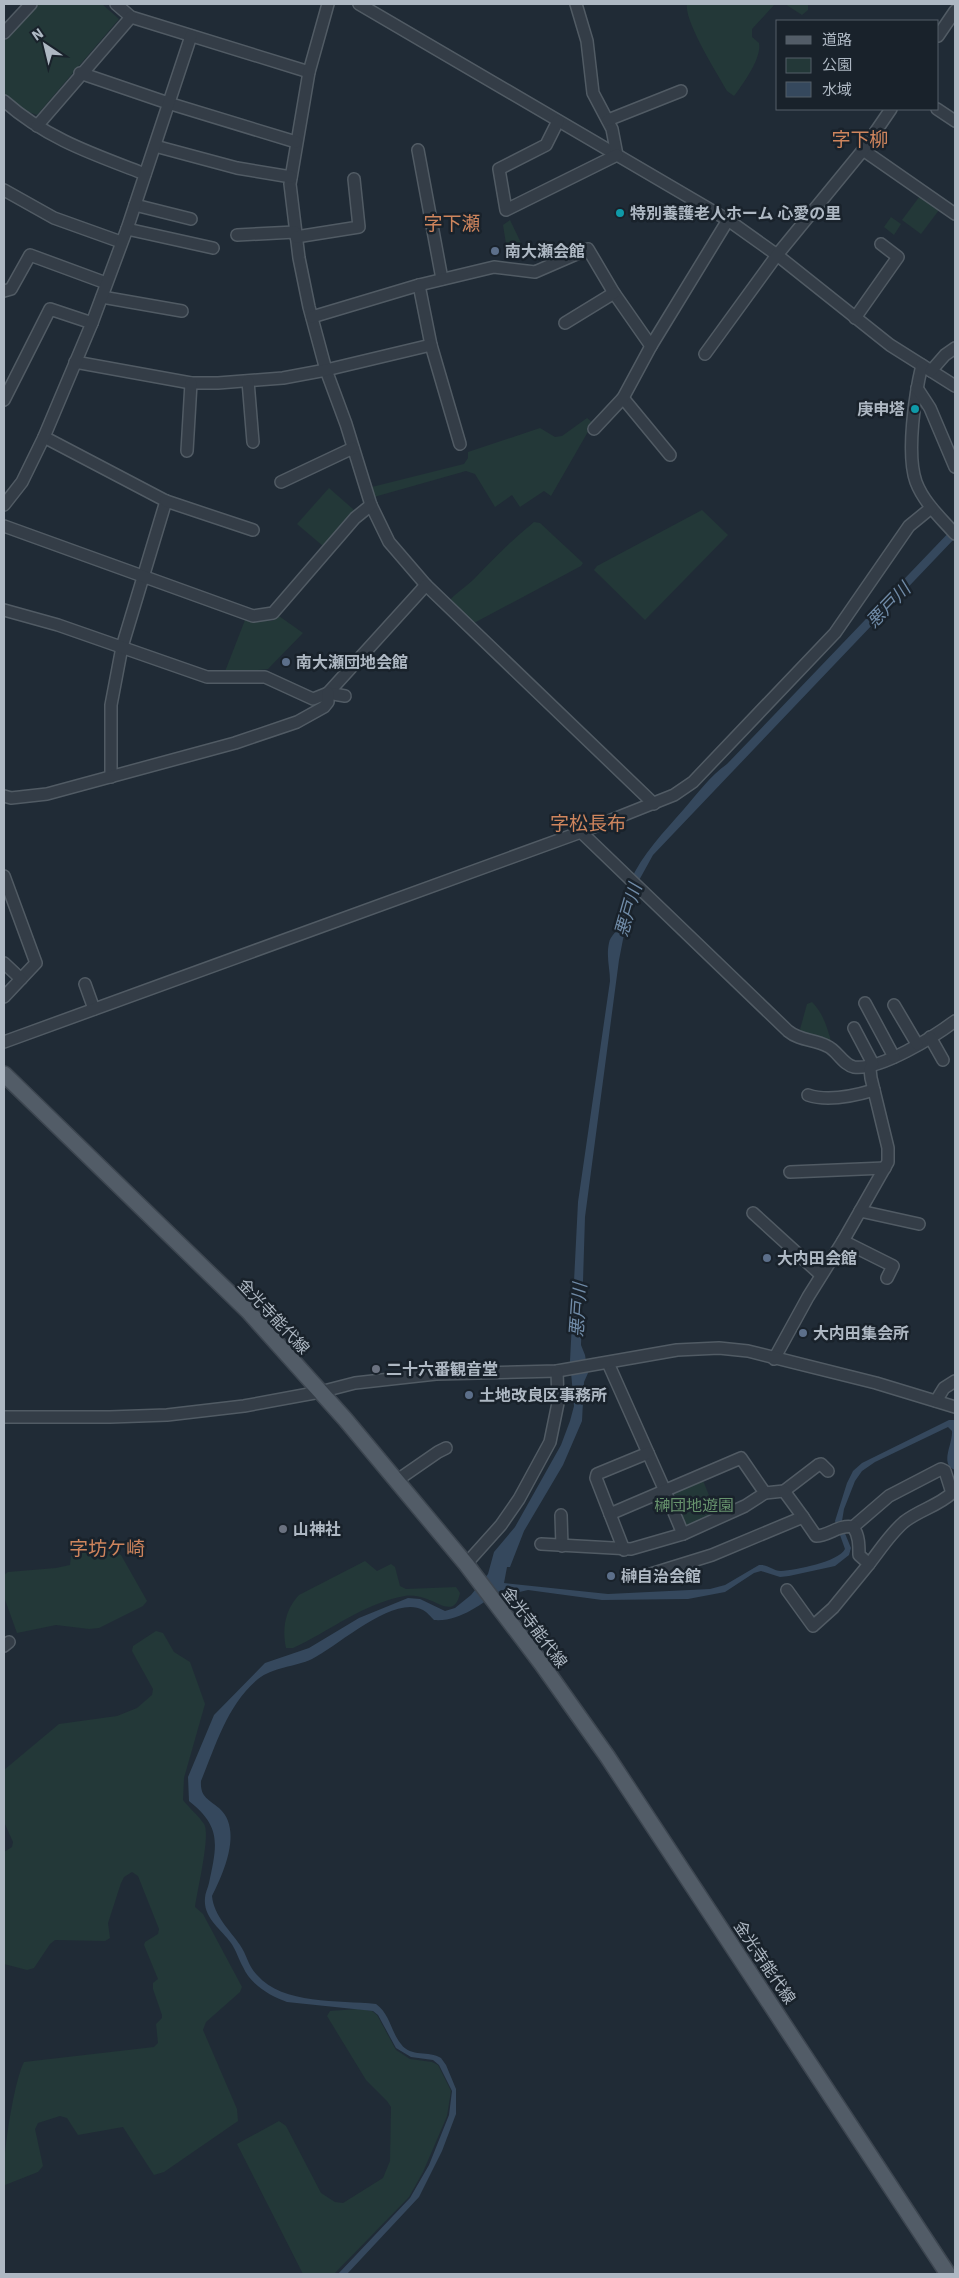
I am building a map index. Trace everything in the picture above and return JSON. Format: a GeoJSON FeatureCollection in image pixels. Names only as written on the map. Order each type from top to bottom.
{"type":"FeatureCollection","features":[{"type":"Feature","properties":{"kind":"main road","name":"金光寺能代線"},"geometry":{"type":"LineString","coordinates":[[4,1074],[248,1312],[320,1392],[466,1564],[541,1663],[607,1756],[948,2274]]}},
{"type":"Feature","properties":{"kind":"street"},"geometry":{"type":"LineString","coordinates":[[6,27],[31,4]]}},
{"type":"Feature","properties":{"kind":"street"},"geometry":{"type":"LineString","coordinates":[[116,4],[131,17],[309,72]]}},
{"type":"Feature","properties":{"kind":"street"},"geometry":{"type":"LineString","coordinates":[[328,4],[309,72],[291,177],[296,234],[312,317],[326,370],[371,505],[390,542],[426,585],[654,804]]}},
{"type":"Feature","properties":{"kind":"street"},"geometry":{"type":"LineString","coordinates":[[359,4],[728,220],[778,255],[890,345],[955,386]]}},
{"type":"Feature","properties":{"kind":"street"},"geometry":{"type":"LineString","coordinates":[[576,4],[587,41],[593,93],[612,129],[617,155]]}},
{"type":"Feature","properties":{"kind":"street"},"geometry":{"type":"LineString","coordinates":[[939,35],[955,12]]}},
{"type":"Feature","properties":{"kind":"street"},"geometry":{"type":"LineString","coordinates":[[37,126],[80,73],[131,17]]}},
{"type":"Feature","properties":{"kind":"street"},"geometry":{"type":"LineString","coordinates":[[4,506],[22,482],[44,437],[92,323],[127,229],[191,36]]}},
{"type":"Feature","properties":{"kind":"street"},"geometry":{"type":"LineString","coordinates":[[80,73],[168,103],[296,142]]}},
{"type":"Feature","properties":{"kind":"street"},"geometry":{"type":"LineString","coordinates":[[608,120],[681,91]]}},
{"type":"Feature","properties":{"kind":"street"},"geometry":{"type":"LineString","coordinates":[[4,101],[37,126],[71,146],[145,174]]}},
{"type":"Feature","properties":{"kind":"street"},"geometry":{"type":"LineString","coordinates":[[705,354],[778,255],[863,150],[890,110]]}},
{"type":"Feature","properties":{"kind":"street"},"geometry":{"type":"LineString","coordinates":[[938,110],[955,121]]}},
{"type":"Feature","properties":{"kind":"street"},"geometry":{"type":"LineString","coordinates":[[558,121],[546,145],[498,169],[506,210],[617,155]]}},
{"type":"Feature","properties":{"kind":"street"},"geometry":{"type":"LineString","coordinates":[[155,146],[237,168],[291,177]]}},
{"type":"Feature","properties":{"kind":"street"},"geometry":{"type":"LineString","coordinates":[[418,150],[442,279]]}},
{"type":"Feature","properties":{"kind":"street"},"geometry":{"type":"LineString","coordinates":[[863,150],[955,214]]}},
{"type":"Feature","properties":{"kind":"street"},"geometry":{"type":"LineString","coordinates":[[237,235],[296,234],[359,227],[354,179]]}},
{"type":"Feature","properties":{"kind":"street"},"geometry":{"type":"LineString","coordinates":[[4,190],[54,218],[121,242]]}},
{"type":"Feature","properties":{"kind":"street"},"geometry":{"type":"LineString","coordinates":[[135,205],[191,219]]}},
{"type":"Feature","properties":{"kind":"street"},"geometry":{"type":"LineString","coordinates":[[594,428],[623,398],[651,346],[728,220]]}},
{"type":"Feature","properties":{"kind":"street"},"geometry":{"type":"LineString","coordinates":[[127,229],[213,248]]}},
{"type":"Feature","properties":{"kind":"street"},"geometry":{"type":"LineString","coordinates":[[855,318],[898,257],[881,244]]}},
{"type":"Feature","properties":{"kind":"street"},"geometry":{"type":"LineString","coordinates":[[312,317],[419,285],[494,267],[534,272],[588,249],[614,293],[651,346]]}},
{"type":"Feature","properties":{"kind":"street"},"geometry":{"type":"LineString","coordinates":[[4,291],[11,289],[30,255],[106,283]]}},
{"type":"Feature","properties":{"kind":"street"},"geometry":{"type":"LineString","coordinates":[[419,285],[431,345],[460,444]]}},
{"type":"Feature","properties":{"kind":"street"},"geometry":{"type":"LineString","coordinates":[[565,323],[614,293]]}},
{"type":"Feature","properties":{"kind":"street"},"geometry":{"type":"LineString","coordinates":[[102,297],[182,311]]}},
{"type":"Feature","properties":{"kind":"street"},"geometry":{"type":"LineString","coordinates":[[4,400],[9,375],[50,309],[92,323]]}},
{"type":"Feature","properties":{"kind":"street"},"geometry":{"type":"LineString","coordinates":[[75,362],[191,383],[248,381],[284,378],[326,370],[431,345]]}},
{"type":"Feature","properties":{"kind":"street"},"geometry":{"type":"LineString","coordinates":[[955,348],[926,368],[916,388],[912,455],[916,482],[931,508],[955,534]]}},
{"type":"Feature","properties":{"kind":"street"},"geometry":{"type":"LineString","coordinates":[[248,381],[253,442]]}},
{"type":"Feature","properties":{"kind":"street"},"geometry":{"type":"LineString","coordinates":[[187,451],[191,383]]}},
{"type":"Feature","properties":{"kind":"street"},"geometry":{"type":"LineString","coordinates":[[916,388],[930,408],[955,467]]}},
{"type":"Feature","properties":{"kind":"street"},"geometry":{"type":"LineString","coordinates":[[623,398],[670,455]]}},
{"type":"Feature","properties":{"kind":"street"},"geometry":{"type":"LineString","coordinates":[[44,437],[166,501],[253,530]]}},
{"type":"Feature","properties":{"kind":"street"},"geometry":{"type":"LineString","coordinates":[[281,482],[353,448]]}},
{"type":"Feature","properties":{"kind":"street"},"geometry":{"type":"LineString","coordinates":[[110,777],[110,704],[122,647],[141,576],[166,501]]}},
{"type":"Feature","properties":{"kind":"street"},"geometry":{"type":"LineString","coordinates":[[4,526],[253,616],[273,613],[355,518],[371,505]]}},
{"type":"Feature","properties":{"kind":"street"},"geometry":{"type":"LineString","coordinates":[[4,1042],[582,832],[674,795],[693,782],[835,633],[909,526],[931,508]]}},
{"type":"Feature","properties":{"kind":"street"},"geometry":{"type":"LineString","coordinates":[[4,610],[58,625],[207,678],[265,677],[314,699],[328,693],[426,585]]}},
{"type":"Feature","properties":{"kind":"street"},"geometry":{"type":"LineString","coordinates":[[328,693],[345,696]]}},
{"type":"Feature","properties":{"kind":"street"},"geometry":{"type":"LineString","coordinates":[[4,796],[11,798],[47,794],[235,744],[297,722],[324,707],[328,702],[328,693]]}},
{"type":"Feature","properties":{"kind":"street"},"geometry":{"type":"LineString","coordinates":[[582,832],[794,1036],[827,1045],[847,1064],[854,1067],[873,1064],[894,1056],[954,1024]]}},
{"type":"Feature","properties":{"kind":"street"},"geometry":{"type":"LineString","coordinates":[[4,876],[36,963],[4,997]]}},
{"type":"Feature","properties":{"kind":"street"},"geometry":{"type":"LineString","coordinates":[[4,964],[21,979]]}},
{"type":"Feature","properties":{"kind":"street"},"geometry":{"type":"LineString","coordinates":[[85,984],[94,1009]]}},
{"type":"Feature","properties":{"kind":"street"},"geometry":{"type":"LineString","coordinates":[[865,1003],[894,1056]]}},
{"type":"Feature","properties":{"kind":"street"},"geometry":{"type":"LineString","coordinates":[[894,1005],[917,1044]]}},
{"type":"Feature","properties":{"kind":"street"},"geometry":{"type":"LineString","coordinates":[[854,1028],[873,1064]]}},
{"type":"Feature","properties":{"kind":"street"},"geometry":{"type":"LineString","coordinates":[[930,1037],[943,1060]]}},
{"type":"Feature","properties":{"kind":"street"},"geometry":{"type":"LineString","coordinates":[[774,1358],[888,1162],[888,1148],[870,1069],[873,1064]]}},
{"type":"Feature","properties":{"kind":"street"},"geometry":{"type":"LineString","coordinates":[[808,1095],[815,1097],[854,1096],[874,1090]]}},
{"type":"Feature","properties":{"kind":"street"},"geometry":{"type":"LineString","coordinates":[[790,1172],[885,1168]]}},
{"type":"Feature","properties":{"kind":"street"},"geometry":{"type":"LineString","coordinates":[[860,1211],[919,1224]]}},
{"type":"Feature","properties":{"kind":"street"},"geometry":{"type":"LineString","coordinates":[[753,1213],[821,1275]]}},
{"type":"Feature","properties":{"kind":"street"},"geometry":{"type":"LineString","coordinates":[[843,1240],[893,1266],[887,1278]]}},
{"type":"Feature","properties":{"kind":"street"},"geometry":{"type":"LineString","coordinates":[[4,1416],[110,1417],[167,1415],[244,1406],[320,1392],[355,1383],[436,1374],[557,1372],[700,1348],[748,1351],[876,1383],[955,1407]]}},
{"type":"Feature","properties":{"kind":"street"},"geometry":{"type":"LineString","coordinates":[[608,1363],[682,1534]]}},
{"type":"Feature","properties":{"kind":"street"},"geometry":{"type":"LineString","coordinates":[[466,1564],[502,1525],[519,1499],[550,1442],[558,1403],[557,1372]]}},
{"type":"Feature","properties":{"kind":"street"},"geometry":{"type":"LineString","coordinates":[[936,1401],[944,1388],[955,1382]]}},
{"type":"Feature","properties":{"kind":"street"},"geometry":{"type":"LineString","coordinates":[[396,1480],[446,1448]]}},
{"type":"Feature","properties":{"kind":"street"},"geometry":{"type":"LineString","coordinates":[[624,1550],[596,1478],[597,1474],[648,1453]]}},
{"type":"Feature","properties":{"kind":"street"},"geometry":{"type":"LineString","coordinates":[[610,1514],[741,1458],[766,1493]]}},
{"type":"Feature","properties":{"kind":"street"},"geometry":{"type":"LineString","coordinates":[[541,1544],[624,1550],[682,1534],[745,1506],[766,1493],[784,1491],[818,1465],[821,1464],[828,1471]]}},
{"type":"Feature","properties":{"kind":"street"},"geometry":{"type":"LineString","coordinates":[[784,1491],[816,1536],[822,1536],[844,1527],[889,1496],[941,1469],[945,1470],[952,1494],[905,1521],[890,1535],[833,1608],[813,1626],[787,1590]]}},
{"type":"Feature","properties":{"kind":"street"},"geometry":{"type":"LineString","coordinates":[[561,1515],[562,1546]]}},
{"type":"Feature","properties":{"kind":"street"},"geometry":{"type":"LineString","coordinates":[[641,1577],[712,1554],[804,1517]]}},
{"type":"Feature","properties":{"kind":"street"},"geometry":{"type":"LineString","coordinates":[[844,1527],[859,1545],[859,1555],[868,1564]]}},
{"type":"Feature","properties":{"kind":"green space"},"geometry":{"type":"Polygon","coordinates":[[[38,4],[102,4],[119,19],[37,115],[20,109],[4,95],[4,41],[38,4]]]}},
{"type":"Feature","properties":{"kind":"green space"},"geometry":{"type":"Polygon","coordinates":[[[687,4],[775,4],[752,29],[752,37],[759,43],[758,56],[751,71],[734,96],[727,91],[702,47],[687,12],[687,4]]]}},
{"type":"Feature","properties":{"kind":"green space"},"geometry":{"type":"Polygon","coordinates":[[[785,4],[808,4],[808,10],[802,15],[785,4]]]}},
{"type":"Feature","properties":{"kind":"green space"},"geometry":{"type":"Polygon","coordinates":[[[920,196],[939,210],[921,234],[902,220],[920,196]]]}},
{"type":"Feature","properties":{"kind":"green space"},"geometry":{"type":"Polygon","coordinates":[[[891,217],[901,224],[894,235],[884,227],[891,217]]]}},
{"type":"Feature","properties":{"kind":"green space"},"geometry":{"type":"Polygon","coordinates":[[[510,220],[522,245],[507,250],[503,225],[510,220]]]}},
{"type":"Feature","properties":{"kind":"green space"},"geometry":{"type":"Polygon","coordinates":[[[587,418],[593,423],[551,496],[544,491],[520,507],[512,495],[495,507],[475,474],[466,471],[374,497],[372,487],[464,464],[468,458],[468,452],[540,428],[555,437],[562,436],[587,418]]]}},
{"type":"Feature","properties":{"kind":"green space"},"geometry":{"type":"Polygon","coordinates":[[[329,488],[354,510],[323,546],[297,524],[329,488]]]}},
{"type":"Feature","properties":{"kind":"green space"},"geometry":{"type":"Polygon","coordinates":[[[702,510],[728,535],[645,620],[594,570],[597,566],[702,510]]]}},
{"type":"Feature","properties":{"kind":"green space"},"geometry":{"type":"Polygon","coordinates":[[[534,522],[540,523],[583,563],[581,566],[474,623],[471,622],[449,601],[534,522]]]}},
{"type":"Feature","properties":{"kind":"green space"},"geometry":{"type":"Polygon","coordinates":[[[279,616],[303,633],[268,669],[224,674],[245,620],[272,621],[279,616]]]}},
{"type":"Feature","properties":{"kind":"green space"},"geometry":{"type":"Polygon","coordinates":[[[812,1002],[822,1015],[831,1041],[799,1033],[807,1004],[812,1002]]]}},
{"type":"Feature","properties":{"kind":"green space","name":"榊団地遊園"},"geometry":{"type":"Polygon","coordinates":[[[702,1478],[717,1515],[690,1528],[682,1523],[670,1495],[702,1478]]]}},
{"type":"Feature","properties":{"kind":"green space"},"geometry":{"type":"Polygon","coordinates":[[[87,1543],[121,1555],[147,1601],[143,1606],[99,1628],[89,1629],[56,1625],[17,1633],[4,1597],[4,1575],[8,1572],[70,1565],[71,1556],[85,1552],[84,1544],[87,1543]]]}},
{"type":"Feature","properties":{"kind":"green space"},"geometry":{"type":"Polygon","coordinates":[[[365,1561],[377,1571],[391,1564],[395,1567],[400,1586],[406,1589],[456,1587],[460,1593],[458,1601],[450,1607],[414,1596],[390,1600],[361,1611],[293,1648],[286,1648],[284,1633],[286,1620],[290,1607],[299,1595],[365,1561]]]}},
{"type":"Feature","properties":{"kind":"green space"},"geometry":{"type":"Polygon","coordinates":[[[156,1631],[163,1633],[174,1652],[190,1662],[205,1704],[184,1778],[183,1800],[202,1821],[206,1830],[205,1850],[195,1907],[203,1914],[242,1987],[240,1992],[206,2022],[203,2030],[237,2109],[238,2121],[164,2172],[154,2175],[123,2127],[78,2135],[67,2118],[60,2116],[38,2123],[35,2129],[43,2166],[38,2172],[5,2185],[4,2161],[6,2143],[16,2086],[24,2062],[154,2047],[158,2043],[156,2024],[162,2018],[162,2015],[153,1989],[153,1983],[158,1979],[144,1945],[145,1942],[158,1934],[159,1929],[138,1876],[132,1872],[124,1877],[121,1883],[108,1923],[110,1938],[105,1941],[55,1940],[50,1944],[34,1968],[27,1970],[4,1964],[4,1852],[12,1847],[13,1842],[4,1822],[4,1770],[59,1724],[117,1716],[137,1708],[152,1695],[153,1689],[132,1651],[133,1646],[156,1631]]]}},
{"type":"Feature","properties":{"kind":"green space"},"geometry":{"type":"Polygon","coordinates":[[[358,2009],[372,2011],[377,2015],[396,2050],[410,2059],[432,2062],[438,2065],[451,2091],[447,2116],[423,2172],[409,2197],[334,2274],[303,2274],[237,2144],[279,2121],[286,2126],[321,2193],[335,2202],[343,2203],[383,2178],[390,2161],[391,2107],[366,2080],[327,2016],[330,2011],[358,2009]]]}},
{"type":"Feature","properties":{"kind":"water","name":"悪戸川"},"geometry":{"type":"Polygon","coordinates":[[[955,526],[955,538],[653,855],[632,893],[619,960],[585,1217],[581,1345],[588,1373],[584,1382],[582,1421],[563,1465],[524,1531],[510,1567],[507,1567],[504,1583],[608,1594],[710,1589],[725,1585],[759,1565],[781,1571],[806,1567],[834,1558],[845,1549],[835,1521],[847,1483],[853,1471],[862,1463],[949,1420],[955,1420],[955,1470],[950,1467],[947,1458],[952,1436],[952,1431],[948,1427],[875,1462],[862,1471],[855,1481],[844,1509],[842,1521],[851,1548],[849,1555],[835,1566],[780,1577],[761,1571],[754,1573],[725,1592],[688,1599],[602,1600],[528,1590],[515,1593],[501,1590],[470,1611],[444,1620],[434,1620],[423,1610],[411,1607],[397,1609],[366,1624],[312,1659],[264,1675],[247,1689],[223,1726],[201,1781],[203,1794],[219,1808],[226,1817],[230,1827],[229,1851],[226,1863],[212,1896],[219,1916],[240,1945],[254,1972],[268,1985],[281,1992],[312,1999],[376,2004],[381,2008],[405,2048],[410,2051],[431,2054],[441,2058],[456,2089],[456,2114],[442,2151],[419,2197],[347,2274],[338,2274],[410,2198],[429,2165],[449,2115],[452,2091],[439,2065],[433,2060],[411,2057],[396,2048],[378,2015],[373,2011],[287,2002],[274,1997],[251,1979],[231,1943],[207,1912],[205,1896],[214,1858],[214,1837],[207,1819],[189,1801],[188,1777],[214,1715],[265,1663],[309,1648],[359,1618],[408,1598],[420,1599],[445,1611],[455,1608],[471,1595],[488,1574],[494,1552],[515,1527],[561,1445],[574,1406],[570,1361],[578,1202],[610,981],[608,948],[611,938],[620,924],[626,892],[630,882],[654,844],[704,785],[727,764],[955,526]]]}},
{"type":"Feature","properties":{"kind":"place","name":"特別養護老人ホーム 心愛の里"},"geometry":{"type":"Point","coordinates":[620,213]}},
{"type":"Feature","properties":{"kind":"place","name":"南大瀬会館"},"geometry":{"type":"Point","coordinates":[495,251]}},
{"type":"Feature","properties":{"kind":"place","name":"庚申塔"},"geometry":{"type":"Point","coordinates":[915,409]}},
{"type":"Feature","properties":{"kind":"place","name":"南大瀬団地会館"},"geometry":{"type":"Point","coordinates":[286,662]}},
{"type":"Feature","properties":{"kind":"place","name":"大内田会館"},"geometry":{"type":"Point","coordinates":[767,1258]}},
{"type":"Feature","properties":{"kind":"place","name":"大内田集会所"},"geometry":{"type":"Point","coordinates":[803,1333]}},
{"type":"Feature","properties":{"kind":"place","name":"二十六番観音堂"},"geometry":{"type":"Point","coordinates":[376,1369]}},
{"type":"Feature","properties":{"kind":"place","name":"土地改良区事務所"},"geometry":{"type":"Point","coordinates":[469,1395]}},
{"type":"Feature","properties":{"kind":"place","name":"山神社"},"geometry":{"type":"Point","coordinates":[283,1529]}},
{"type":"Feature","properties":{"kind":"place","name":"榊自治会館"},"geometry":{"type":"Point","coordinates":[611,1576]}},
{"type":"Feature","properties":{"kind":"district","name":"字下柳"},"geometry":{"type":"Point","coordinates":[860,139]}},
{"type":"Feature","properties":{"kind":"district","name":"字下瀬"},"geometry":{"type":"Point","coordinates":[452,223]}},
{"type":"Feature","properties":{"kind":"district","name":"字松長布"},"geometry":{"type":"Point","coordinates":[588,823]}},
{"type":"Feature","properties":{"kind":"district","name":"字坊ケ崎"},"geometry":{"type":"Point","coordinates":[107,1548]}}]}
